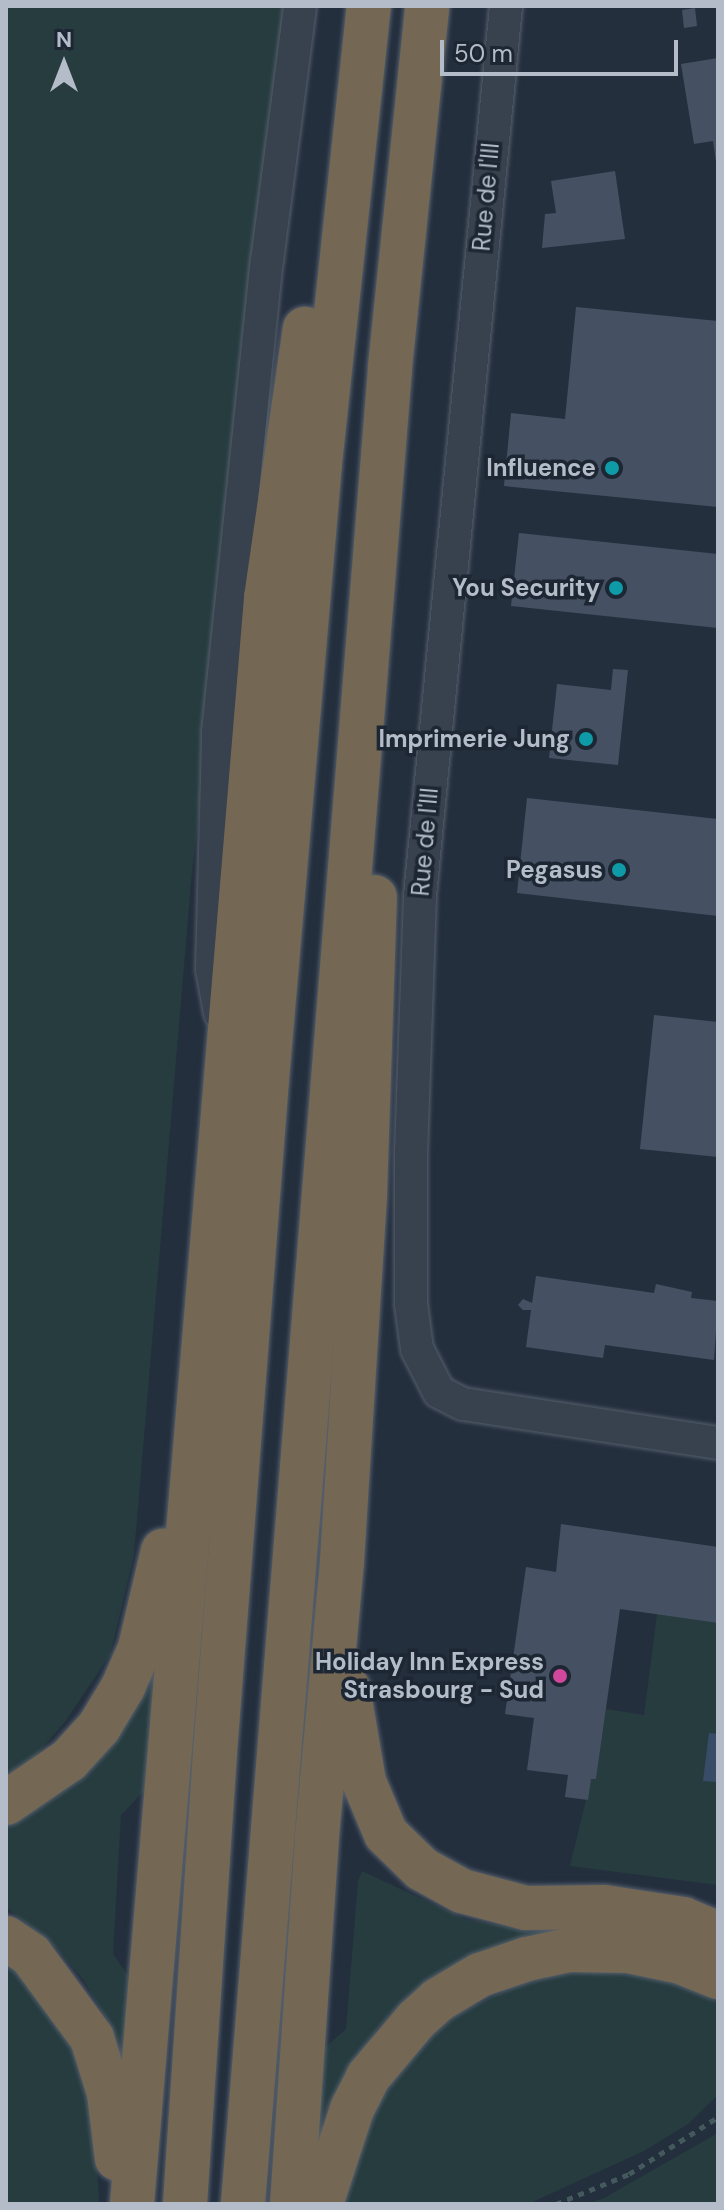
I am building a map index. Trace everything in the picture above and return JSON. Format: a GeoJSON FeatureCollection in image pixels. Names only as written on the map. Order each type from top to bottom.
{"type":"FeatureCollection","features":[{"type":"Feature","properties":{"kind":"highway"},"geometry":{"type":"LineString","coordinates":[[185,2204],[215,1752],[267,1079],[341,254],[369,6]]}},
{"type":"Feature","properties":{"kind":"highway"},"geometry":{"type":"LineString","coordinates":[[243,2204],[392,352],[427,6]]}},
{"type":"Feature","properties":{"kind":"highway"},"geometry":{"type":"LineString","coordinates":[[132,2204],[172,1750],[226,1045],[266,598],[311,291],[341,254]]}},
{"type":"Feature","properties":{"kind":"highway"},"geometry":{"type":"LineString","coordinates":[[292,2204],[317,1836],[342,1561],[365,1194],[374,903],[392,670],[372,598]]}},
{"type":"Feature","properties":{"kind":"highway"},"geometry":{"type":"LineString","coordinates":[[6,1803],[69,1760],[99,1727],[123,1687],[140,1648],[161,1565],[177,1422],[204,1313]]}},
{"type":"Feature","properties":{"kind":"highway"},"geometry":{"type":"LineString","coordinates":[[342,1561],[350,1713],[364,1782],[386,1834],[422,1869],[462,1891],[526,1908],[604,1907],[683,1919],[718,1934]]}},
{"type":"Feature","properties":{"kind":"highway"},"geometry":{"type":"LineString","coordinates":[[6,1938],[31,1955],[92,2038],[109,2093],[118,2160],[117,2204]]}},
{"type":"Feature","properties":{"kind":"highway"},"geometry":{"type":"LineString","coordinates":[[321,2204],[352,2109],[368,2077],[416,2020],[438,2000],[480,1975],[527,1959],[569,1950],[628,1951],[681,1962],[718,1977]]}},
{"type":"Feature","properties":{"kind":"street"},"geometry":{"type":"LineString","coordinates":[[226,1045],[212,969],[218,732],[267,261],[300,6]]}},
{"type":"Feature","properties":{"kind":"street","name":"Rue de l'Ill"},"geometry":{"type":"LineString","coordinates":[[506,6],[420,896],[411,1153],[411,1304],[417,1349],[439,1392],[463,1404],[718,1443]]}},
{"type":"Feature","properties":{"kind":"path"},"geometry":{"type":"LineString","coordinates":[[556,2204],[629,2174],[718,2117]]}},
{"type":"Feature","properties":{"kind":"green space"},"geometry":{"type":"Polygon","coordinates":[[[6,6],[291,6],[192,872],[134,1555],[110,1655],[65,1722],[37,1754],[6,1776],[6,6]]]}},
{"type":"Feature","properties":{"kind":"green space"},"geometry":{"type":"Polygon","coordinates":[[[657,1614],[718,1623],[718,1885],[570,1866],[591,1779],[596,1779],[606,1709],[644,1715],[657,1614]]]}},
{"type":"Feature","properties":{"kind":"green space"},"geometry":{"type":"Polygon","coordinates":[[[159,1645],[147,1788],[121,1815],[113,1954],[133,1983],[123,2067],[108,2022],[83,1979],[54,1946],[6,1907],[6,1825],[61,1793],[94,1761],[159,1645]]]}},
{"type":"Feature","properties":{"kind":"green space"},"geometry":{"type":"Polygon","coordinates":[[[362,1871],[465,1919],[517,1928],[557,1928],[557,1934],[406,2001],[379,2027],[346,2075],[316,2134],[320,2052],[346,2029],[358,1881],[362,1871]]]}},
{"type":"Feature","properties":{"kind":"green space"},"geometry":{"type":"Polygon","coordinates":[[[6,1962],[36,1989],[63,2026],[84,2077],[95,2123],[99,2204],[6,2204],[6,1962]]]}},
{"type":"Feature","properties":{"kind":"green space"},"geometry":{"type":"Polygon","coordinates":[[[559,1973],[638,1973],[682,1984],[718,2003],[718,2095],[688,2124],[644,2151],[528,2204],[343,2204],[358,2150],[378,2105],[402,2069],[434,2034],[459,2013],[519,1984],[559,1973]]]}},
{"type":"Feature","properties":{"kind":"green space"},"geometry":{"type":"Polygon","coordinates":[[[718,2133],[718,2204],[588,2204],[604,2198],[718,2133]]]}},
{"type":"Feature","properties":{"kind":"water"},"geometry":{"type":"Polygon","coordinates":[[[709,1733],[718,1734],[718,1782],[703,1781],[709,1733]]]}},
{"type":"Feature","properties":{"kind":"building"},"geometry":{"type":"Polygon","coordinates":[[[695,8],[697,26],[684,28],[682,10],[695,8]]]}},
{"type":"Feature","properties":{"kind":"building"},"geometry":{"type":"Polygon","coordinates":[[[718,58],[716,162],[713,141],[694,144],[681,64],[718,58]]]}},
{"type":"Feature","properties":{"kind":"building"},"geometry":{"type":"Polygon","coordinates":[[[615,171],[625,239],[542,248],[545,214],[556,213],[551,181],[615,171]]]}},
{"type":"Feature","properties":{"kind":"building"},"geometry":{"type":"Polygon","coordinates":[[[576,307],[718,321],[718,507],[504,486],[511,413],[565,419],[576,307]]]}},
{"type":"Feature","properties":{"kind":"building","name":"You Security"},"geometry":{"type":"Polygon","coordinates":[[[519,533],[718,554],[718,628],[511,606],[519,533]]]}},
{"type":"Feature","properties":{"kind":"building","name":"Imprimerie Jung"},"geometry":{"type":"Polygon","coordinates":[[[613,669],[628,670],[618,765],[549,758],[557,684],[611,690],[613,669]]]}},
{"type":"Feature","properties":{"kind":"building","name":"Pegasus"},"geometry":{"type":"Polygon","coordinates":[[[527,798],[718,819],[718,916],[517,893],[527,798]]]}},
{"type":"Feature","properties":{"kind":"building"},"geometry":{"type":"Polygon","coordinates":[[[654,1015],[718,1022],[718,1157],[640,1149],[654,1015]]]}},
{"type":"Feature","properties":{"kind":"building"},"geometry":{"type":"Polygon","coordinates":[[[536,1276],[654,1293],[656,1284],[692,1292],[691,1298],[718,1301],[714,1360],[605,1345],[603,1358],[526,1347],[531,1310],[523,1310],[518,1305],[523,1299],[532,1303],[536,1276]]]}},
{"type":"Feature","properties":{"kind":"building","name":"Holiday Inn Express Strasbourg - Sud"},"geometry":{"type":"Polygon","coordinates":[[[561,1524],[718,1547],[718,1623],[620,1609],[596,1779],[591,1779],[588,1800],[565,1797],[568,1775],[527,1770],[534,1718],[505,1714],[526,1567],[556,1572],[561,1524]]]}},
{"type":"Feature","properties":{"kind":"place","name":"Influence"},"geometry":{"type":"Point","coordinates":[612,468]}},
{"type":"Feature","properties":{"kind":"place","name":"You Security"},"geometry":{"type":"Point","coordinates":[616,588]}},
{"type":"Feature","properties":{"kind":"place","name":"Imprimerie Jung"},"geometry":{"type":"Point","coordinates":[586,739]}},
{"type":"Feature","properties":{"kind":"place","name":"Pegasus"},"geometry":{"type":"Point","coordinates":[619,870]}},
{"type":"Feature","properties":{"kind":"place","name":"Holiday Inn Express Strasbourg - Sud"},"geometry":{"type":"Point","coordinates":[560,1676]}}]}
